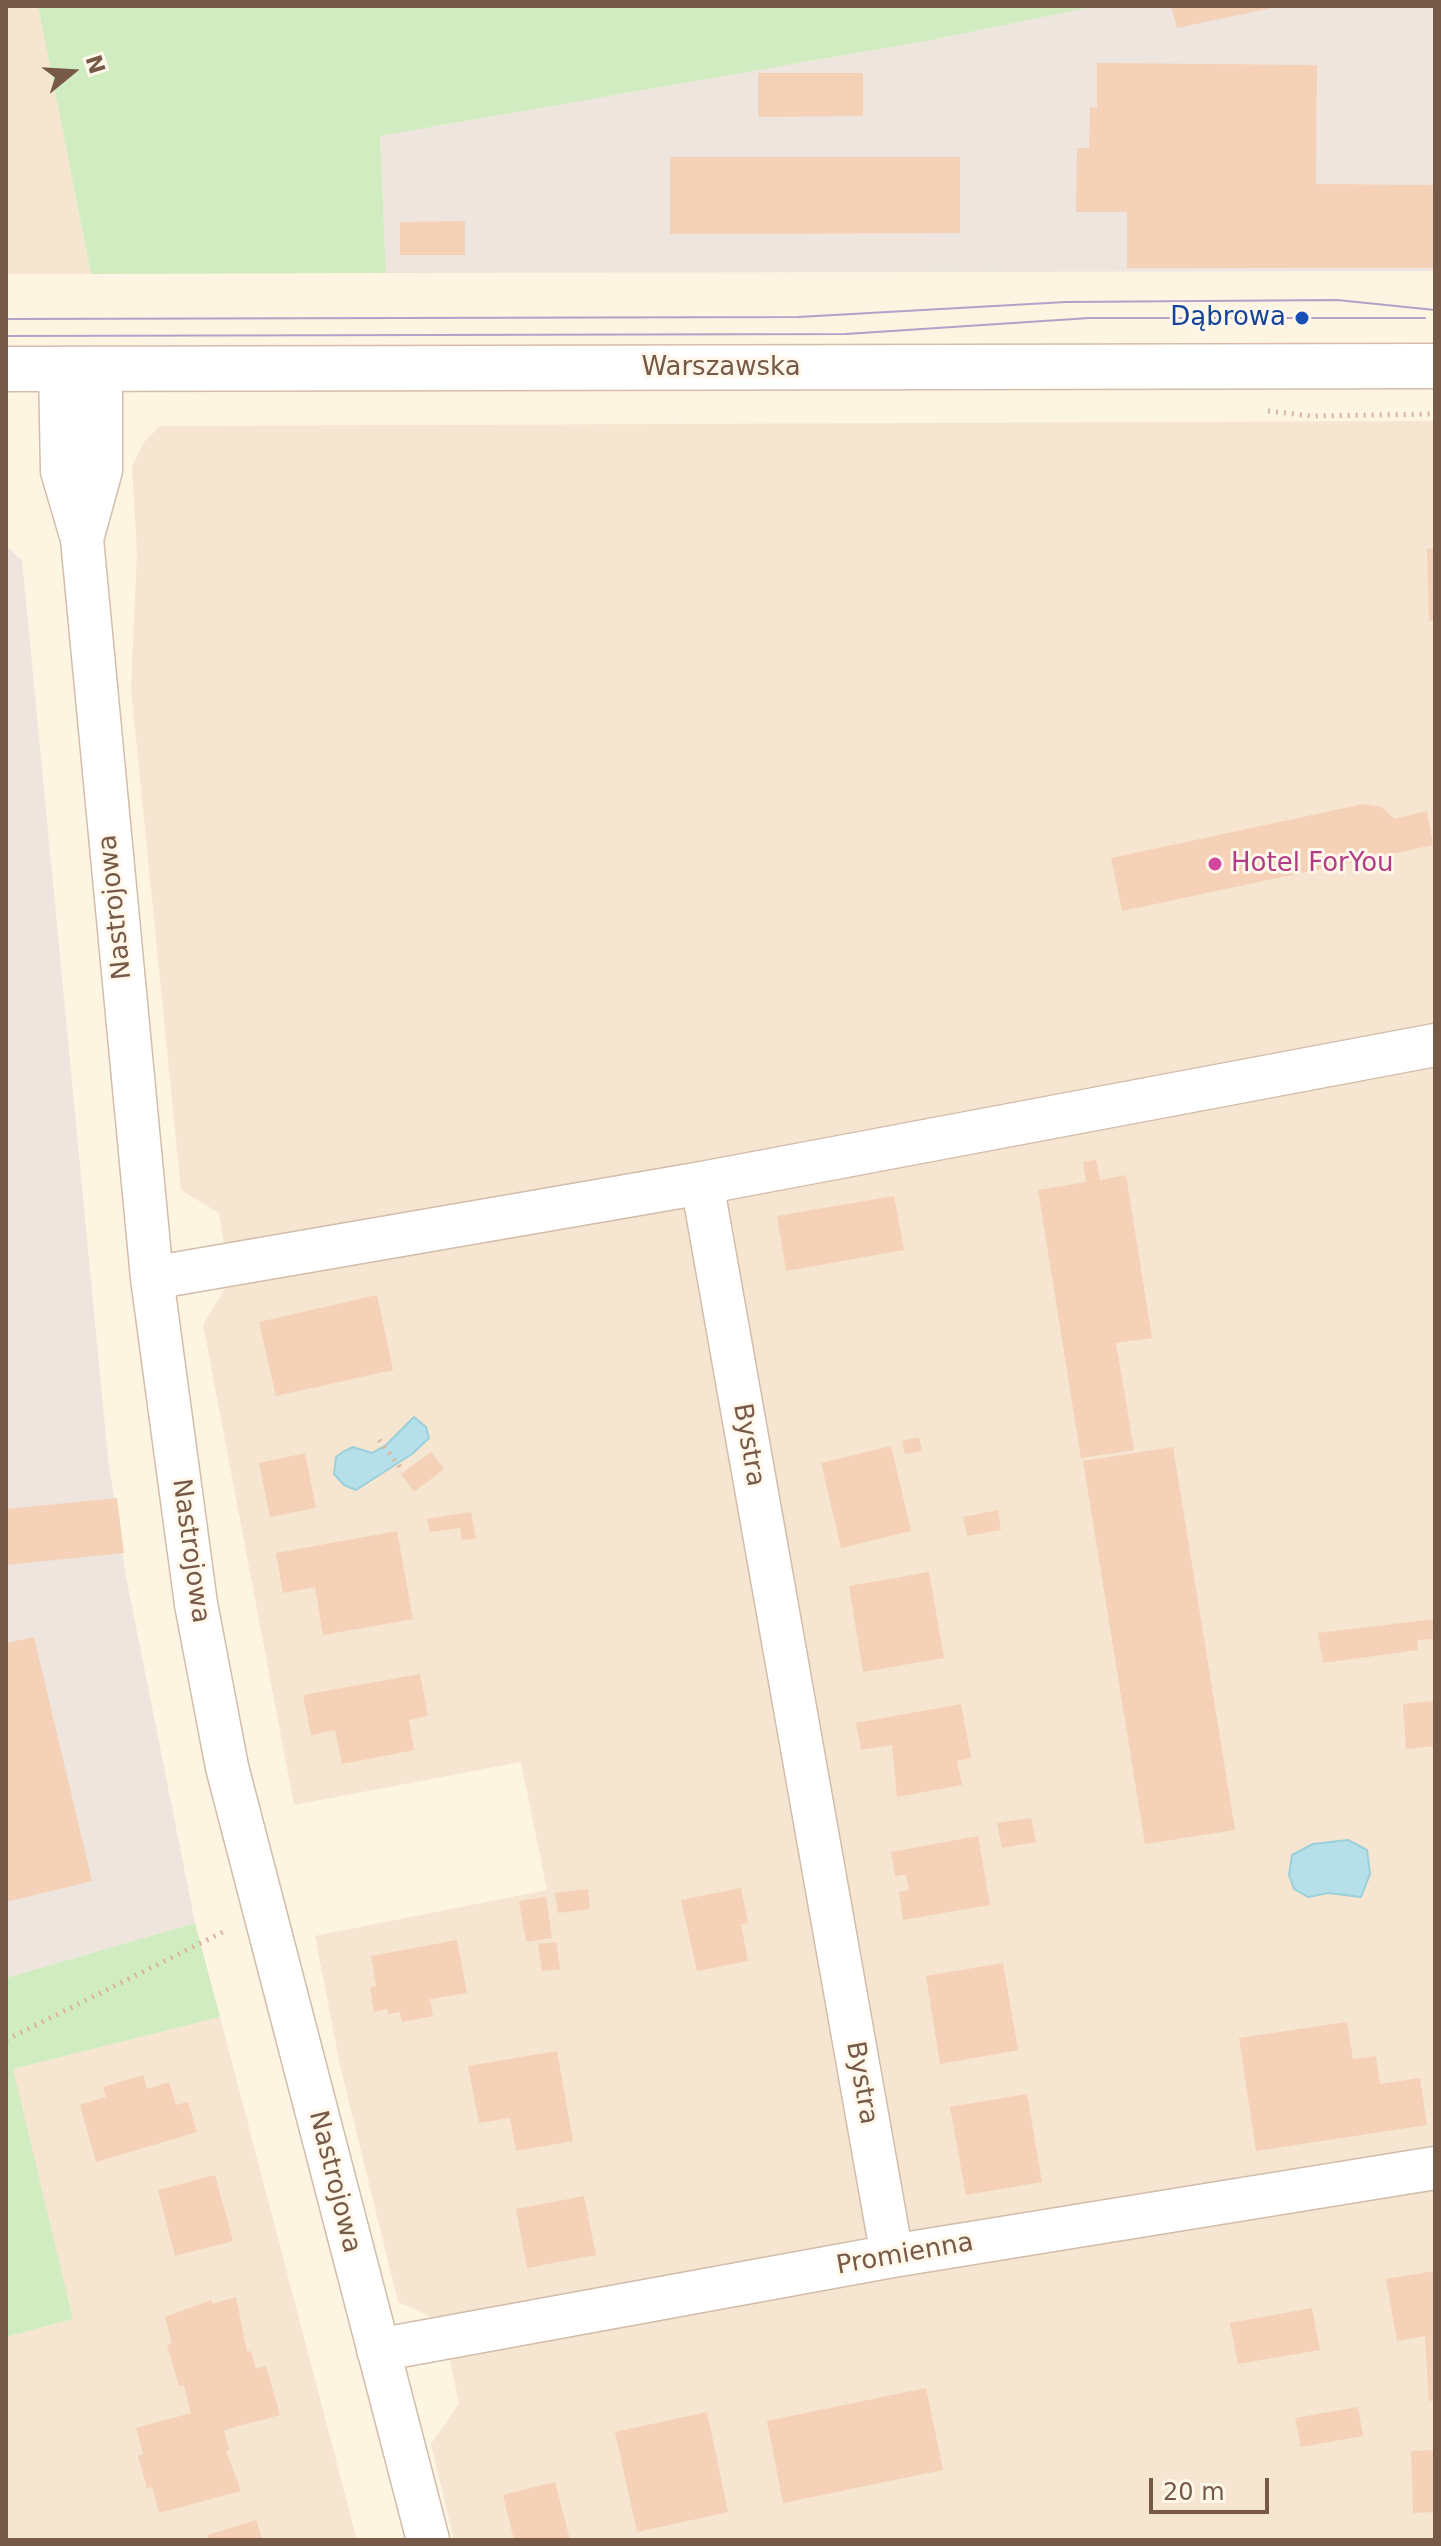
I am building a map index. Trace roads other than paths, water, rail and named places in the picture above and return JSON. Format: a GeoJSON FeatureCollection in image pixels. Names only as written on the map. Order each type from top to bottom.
{"type":"FeatureCollection","features":[{"type":"Feature","properties":{"kind":"street","name":"Warszawska"},"geometry":{"type":"LineString","coordinates":[[6,369],[1435,366]]}},
{"type":"Feature","properties":{"kind":"street","name":"Nastrojowa"},"geometry":{"type":"LineString","coordinates":[[81,369],[62,471],[82,539],[152,1278],[196,1604],[227,1767],[428,2540]]}},
{"type":"Feature","properties":{"kind":"street"},"geometry":{"type":"LineString","coordinates":[[152,1278],[702,1183],[1435,1045]]}},
{"type":"Feature","properties":{"kind":"street","name":"Bystra"},"geometry":{"type":"LineString","coordinates":[[702,1183],[892,2256]]}},
{"type":"Feature","properties":{"kind":"street","name":"Promienna"},"geometry":{"type":"LineString","coordinates":[[378,2350],[892,2256],[1435,2168]]}},
{"type":"Feature","properties":{"kind":"water"},"geometry":{"type":"Polygon","coordinates":[[[414,1417],[426,1427],[429,1438],[412,1454],[356,1490],[344,1485],[334,1474],[336,1457],[343,1452],[353,1447],[372,1453],[385,1446],[414,1417]]]}},
{"type":"Feature","properties":{"kind":"water"},"geometry":{"type":"Polygon","coordinates":[[[1348,1840],[1367,1850],[1370,1874],[1361,1897],[1328,1893],[1308,1897],[1294,1889],[1289,1875],[1292,1855],[1313,1844],[1348,1840]]]}},
{"type":"Feature","properties":{"kind":"tram line"},"geometry":{"type":"LineString","coordinates":[[6,319],[798,317],[1066,302],[1337,300],[1435,310]]}},
{"type":"Feature","properties":{"kind":"tram line"},"geometry":{"type":"LineString","coordinates":[[6,336],[846,334],[1089,318],[1425,318]]}},
{"type":"Feature","properties":{"kind":"place","name":"Dąbrowa"},"geometry":{"type":"Point","coordinates":[1302,318]}},
{"type":"Feature","properties":{"kind":"place","name":"Hotel ForYou"},"geometry":{"type":"Point","coordinates":[1215,864]}}]}
